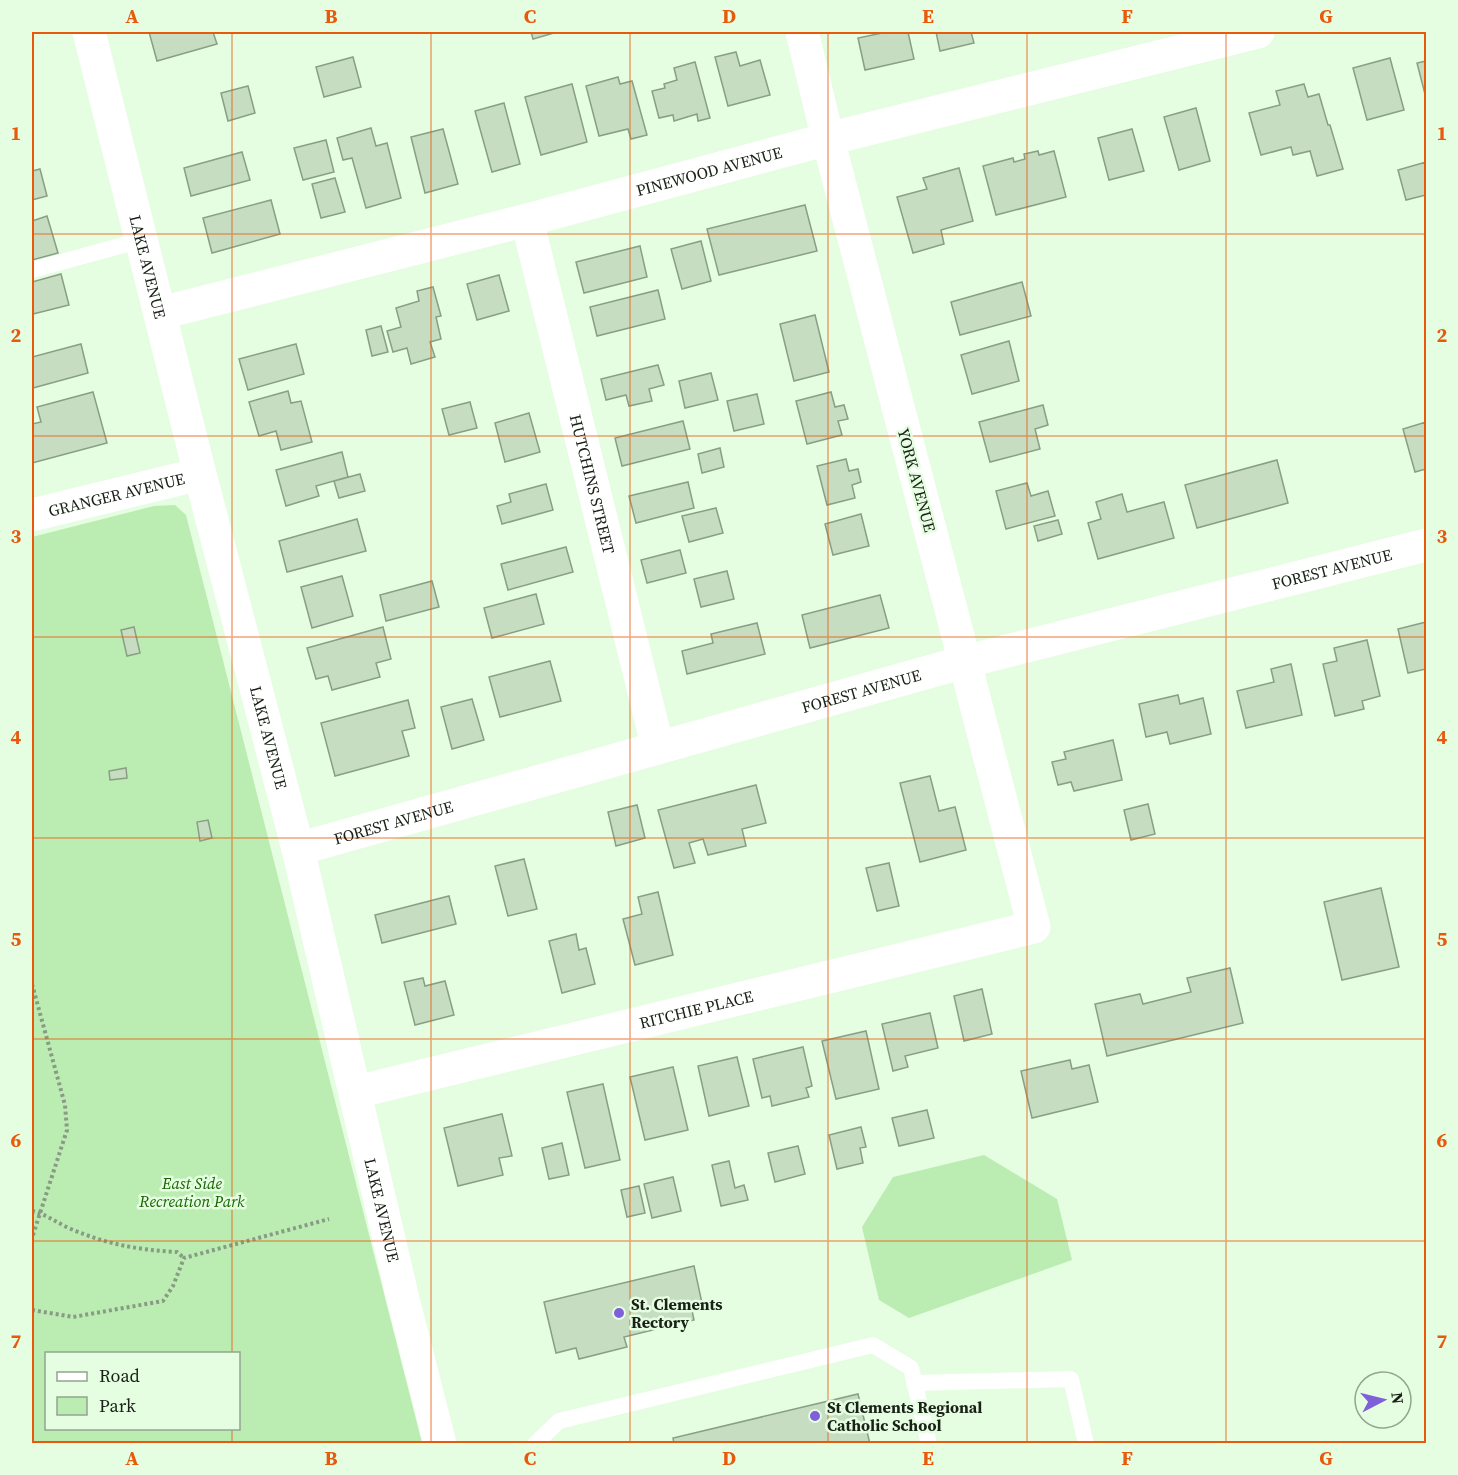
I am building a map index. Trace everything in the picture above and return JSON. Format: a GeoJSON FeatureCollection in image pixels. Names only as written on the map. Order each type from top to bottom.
{"type":"FeatureCollection","features":[{"type":"Feature","properties":{"kind":"street","name":"LAKE AVENUE"},"geometry":{"type":"LineString","coordinates":[[89,32],[200,474],[298,849],[402,1295],[440,1443]]}},
{"type":"Feature","properties":{"kind":"street","name":"YORK AVENUE"},"geometry":{"type":"LineString","coordinates":[[802,32],[1034,927]]}},
{"type":"Feature","properties":{"kind":"street","name":"PINEWOOD AVENUE"},"geometry":{"type":"LineString","coordinates":[[160,312],[527,220],[828,139],[1258,32]]}},
{"type":"Feature","properties":{"kind":"street","name":"HUTCHINS STREET"},"geometry":{"type":"LineString","coordinates":[[527,220],[658,748]]}},
{"type":"Feature","properties":{"kind":"street","name":"GRANGER AVENUE"},"geometry":{"type":"LineString","coordinates":[[32,515],[200,474]]}},
{"type":"Feature","properties":{"kind":"street","name":"FOREST AVENUE"},"geometry":{"type":"LineString","coordinates":[[298,849],[964,662],[1426,545]]}},
{"type":"Feature","properties":{"kind":"street","name":"RITCHIE PLACE"},"geometry":{"type":"LineString","coordinates":[[356,1092],[1034,927]]}},
{"type":"Feature","properties":{"kind":"lane"},"geometry":{"type":"LineString","coordinates":[[32,270],[142,240]]}},
{"type":"Feature","properties":{"kind":"lane"},"geometry":{"type":"LineString","coordinates":[[535,1443],[559,1421],[873,1345],[913,1375],[1071,1379],[1086,1443]]}},
{"type":"Feature","properties":{"kind":"lane"},"geometry":{"type":"LineString","coordinates":[[913,1375],[929,1443]]}},
{"type":"Feature","properties":{"kind":"path"},"geometry":{"type":"LineString","coordinates":[[32,984],[65,1105],[67,1130],[32,1238]]}},
{"type":"Feature","properties":{"kind":"path"},"geometry":{"type":"LineString","coordinates":[[32,1211],[112,1245],[177,1252],[184,1258]]}},
{"type":"Feature","properties":{"kind":"path"},"geometry":{"type":"LineString","coordinates":[[184,1258],[329,1219]]}},
{"type":"Feature","properties":{"kind":"path"},"geometry":{"type":"LineString","coordinates":[[32,1310],[73,1317],[164,1301],[174,1286],[184,1258]]}},
{"type":"Feature","properties":{"kind":"green space","name":"East Side Recreation Park"},"geometry":{"type":"Polygon","coordinates":[[[175,505],[186,515],[422,1443],[32,1443],[32,537],[154,506],[175,505]]]}},
{"type":"Feature","properties":{"kind":"green space"},"geometry":{"type":"Polygon","coordinates":[[[984,1155],[1057,1199],[1072,1260],[909,1318],[879,1300],[862,1227],[893,1177],[984,1155]]]}},
{"type":"Feature","properties":{"kind":"building"},"geometry":{"type":"Polygon","coordinates":[[[149,32],[213,32],[217,44],[157,61],[149,32]]]}},
{"type":"Feature","properties":{"kind":"building"},"geometry":{"type":"Polygon","coordinates":[[[531,32],[554,32],[554,33],[533,39],[531,32]]]}},
{"type":"Feature","properties":{"kind":"building"},"geometry":{"type":"Polygon","coordinates":[[[887,32],[908,32],[914,59],[865,70],[858,38],[887,32]]]}},
{"type":"Feature","properties":{"kind":"building"},"geometry":{"type":"Polygon","coordinates":[[[936,32],[971,32],[974,43],[940,51],[936,32]]]}},
{"type":"Feature","properties":{"kind":"building"},"geometry":{"type":"Polygon","coordinates":[[[736,52],[740,66],[760,60],[770,95],[728,106],[715,57],[736,52]]]}},
{"type":"Feature","properties":{"kind":"building"},"geometry":{"type":"Polygon","coordinates":[[[353,57],[361,87],[324,97],[316,67],[353,57]]]}},
{"type":"Feature","properties":{"kind":"building"},"geometry":{"type":"Polygon","coordinates":[[[1390,58],[1404,110],[1367,120],[1353,68],[1390,58]]]}},
{"type":"Feature","properties":{"kind":"building"},"geometry":{"type":"Polygon","coordinates":[[[1426,61],[1426,98],[1417,63],[1426,61]]]}},
{"type":"Feature","properties":{"kind":"building"},"geometry":{"type":"Polygon","coordinates":[[[695,62],[710,118],[698,121],[697,114],[674,121],[673,115],[659,118],[652,91],[665,88],[664,84],[677,80],[674,68],[695,62]]]}},
{"type":"Feature","properties":{"kind":"building"},"geometry":{"type":"Polygon","coordinates":[[[618,77],[620,84],[632,81],[647,135],[631,139],[628,129],[599,136],[586,86],[618,77]]]}},
{"type":"Feature","properties":{"kind":"building"},"geometry":{"type":"Polygon","coordinates":[[[572,84],[587,142],[541,155],[525,97],[572,84]]]}},
{"type":"Feature","properties":{"kind":"building"},"geometry":{"type":"Polygon","coordinates":[[[1304,84],[1308,97],[1319,94],[1343,169],[1317,176],[1310,151],[1293,155],[1291,147],[1261,155],[1249,113],[1280,105],[1276,91],[1304,84]]]}},
{"type":"Feature","properties":{"kind":"building"},"geometry":{"type":"Polygon","coordinates":[[[248,86],[255,113],[228,121],[221,93],[248,86]]]}},
{"type":"Feature","properties":{"kind":"building"},"geometry":{"type":"Polygon","coordinates":[[[504,103],[520,164],[492,172],[475,111],[504,103]]]}},
{"type":"Feature","properties":{"kind":"building"},"geometry":{"type":"Polygon","coordinates":[[[1196,108],[1210,161],[1179,170],[1164,117],[1196,108]]]}},
{"type":"Feature","properties":{"kind":"building"},"geometry":{"type":"Polygon","coordinates":[[[371,128],[376,146],[387,143],[401,198],[366,208],[352,158],[343,160],[337,138],[371,128]]]}},
{"type":"Feature","properties":{"kind":"building"},"geometry":{"type":"Polygon","coordinates":[[[443,129],[458,184],[425,193],[411,137],[443,129]]]}},
{"type":"Feature","properties":{"kind":"building"},"geometry":{"type":"Polygon","coordinates":[[[1132,129],[1144,171],[1109,180],[1098,138],[1132,129]]]}},
{"type":"Feature","properties":{"kind":"building"},"geometry":{"type":"Polygon","coordinates":[[[326,140],[334,172],[303,180],[294,148],[326,140]]]}},
{"type":"Feature","properties":{"kind":"building"},"geometry":{"type":"Polygon","coordinates":[[[1038,151],[1039,155],[1054,151],[1066,197],[996,215],[983,166],[1013,158],[1014,162],[1025,159],[1024,154],[1038,151]]]}},
{"type":"Feature","properties":{"kind":"building"},"geometry":{"type":"Polygon","coordinates":[[[242,152],[250,180],[191,196],[184,168],[242,152]]]}},
{"type":"Feature","properties":{"kind":"building"},"geometry":{"type":"Polygon","coordinates":[[[1426,162],[1426,195],[1406,200],[1398,170],[1426,162]]]}},
{"type":"Feature","properties":{"kind":"building"},"geometry":{"type":"Polygon","coordinates":[[[959,168],[973,221],[941,230],[944,244],[913,253],[897,197],[927,189],[923,178],[959,168]]]}},
{"type":"Feature","properties":{"kind":"building"},"geometry":{"type":"Polygon","coordinates":[[[40,169],[47,196],[32,200],[32,171],[40,169]]]}},
{"type":"Feature","properties":{"kind":"building"},"geometry":{"type":"Polygon","coordinates":[[[335,178],[345,212],[321,218],[312,184],[335,178]]]}},
{"type":"Feature","properties":{"kind":"building"},"geometry":{"type":"Polygon","coordinates":[[[271,200],[280,234],[212,253],[203,218],[271,200]]]}},
{"type":"Feature","properties":{"kind":"building"},"geometry":{"type":"Polygon","coordinates":[[[805,205],[817,251],[719,275],[707,229],[805,205]]]}},
{"type":"Feature","properties":{"kind":"building"},"geometry":{"type":"Polygon","coordinates":[[[47,216],[58,253],[32,260],[32,221],[47,216]]]}},
{"type":"Feature","properties":{"kind":"building"},"geometry":{"type":"Polygon","coordinates":[[[701,241],[711,281],[682,289],[671,249],[701,241]]]}},
{"type":"Feature","properties":{"kind":"building"},"geometry":{"type":"Polygon","coordinates":[[[640,246],[647,277],[584,293],[576,262],[640,246]]]}},
{"type":"Feature","properties":{"kind":"building"},"geometry":{"type":"Polygon","coordinates":[[[61,274],[69,305],[33,314],[32,282],[61,274]]]}},
{"type":"Feature","properties":{"kind":"building"},"geometry":{"type":"Polygon","coordinates":[[[499,275],[509,311],[477,320],[467,284],[499,275]]]}},
{"type":"Feature","properties":{"kind":"building"},"geometry":{"type":"Polygon","coordinates":[[[1022,282],[1031,316],[960,335],[951,302],[1022,282]]]}},
{"type":"Feature","properties":{"kind":"building"},"geometry":{"type":"Polygon","coordinates":[[[433,287],[441,316],[436,317],[441,339],[430,342],[435,357],[411,364],[407,348],[393,352],[387,331],[401,327],[396,308],[419,301],[417,291],[433,287]]]}},
{"type":"Feature","properties":{"kind":"building"},"geometry":{"type":"Polygon","coordinates":[[[658,290],[665,319],[597,336],[590,307],[658,290]]]}},
{"type":"Feature","properties":{"kind":"building"},"geometry":{"type":"Polygon","coordinates":[[[815,315],[829,372],[794,381],[780,324],[815,315]]]}},
{"type":"Feature","properties":{"kind":"building"},"geometry":{"type":"Polygon","coordinates":[[[381,326],[388,352],[372,356],[366,330],[381,326]]]}},
{"type":"Feature","properties":{"kind":"building"},"geometry":{"type":"Polygon","coordinates":[[[1009,341],[1019,381],[972,394],[961,355],[1009,341]]]}},
{"type":"Feature","properties":{"kind":"building"},"geometry":{"type":"Polygon","coordinates":[[[81,344],[88,373],[33,388],[32,357],[81,344]]]}},
{"type":"Feature","properties":{"kind":"building"},"geometry":{"type":"Polygon","coordinates":[[[296,344],[304,374],[248,390],[239,359],[296,344]]]}},
{"type":"Feature","properties":{"kind":"building"},"geometry":{"type":"Polygon","coordinates":[[[658,365],[664,385],[649,389],[652,401],[629,406],[626,395],[606,400],[601,379],[658,365]]]}},
{"type":"Feature","properties":{"kind":"building"},"geometry":{"type":"Polygon","coordinates":[[[711,373],[718,400],[685,408],[679,381],[711,373]]]}},
{"type":"Feature","properties":{"kind":"building"},"geometry":{"type":"Polygon","coordinates":[[[288,391],[291,403],[301,401],[312,442],[281,450],[276,431],[259,436],[249,402],[288,391]]]}},
{"type":"Feature","properties":{"kind":"building"},"geometry":{"type":"Polygon","coordinates":[[[93,392],[107,443],[32,463],[32,424],[41,422],[37,407],[93,392]]]}},
{"type":"Feature","properties":{"kind":"building"},"geometry":{"type":"Polygon","coordinates":[[[831,392],[835,407],[844,405],[848,419],[838,421],[842,435],[807,444],[796,401],[831,392]]]}},
{"type":"Feature","properties":{"kind":"building"},"geometry":{"type":"Polygon","coordinates":[[[757,394],[764,424],[734,431],[727,401],[757,394]]]}},
{"type":"Feature","properties":{"kind":"building"},"geometry":{"type":"Polygon","coordinates":[[[470,402],[477,428],[449,435],[442,409],[470,402]]]}},
{"type":"Feature","properties":{"kind":"building"},"geometry":{"type":"Polygon","coordinates":[[[1043,405],[1048,425],[1035,429],[1040,449],[990,462],[979,422],[1043,405]]]}},
{"type":"Feature","properties":{"kind":"building"},"geometry":{"type":"Polygon","coordinates":[[[529,413],[540,452],[505,462],[495,423],[529,413]]]}},
{"type":"Feature","properties":{"kind":"building"},"geometry":{"type":"Polygon","coordinates":[[[683,421],[690,449],[622,466],[615,438],[683,421]]]}},
{"type":"Feature","properties":{"kind":"building"},"geometry":{"type":"Polygon","coordinates":[[[1426,422],[1426,469],[1415,472],[1403,429],[1426,422]]]}},
{"type":"Feature","properties":{"kind":"building"},"geometry":{"type":"Polygon","coordinates":[[[720,448],[724,467],[702,473],[698,454],[720,448]]]}},
{"type":"Feature","properties":{"kind":"building"},"geometry":{"type":"Polygon","coordinates":[[[342,452],[348,477],[316,486],[319,496],[286,506],[276,470],[342,452]]]}},
{"type":"Feature","properties":{"kind":"building"},"geometry":{"type":"Polygon","coordinates":[[[846,459],[849,471],[858,469],[861,482],[852,485],[855,498],[827,505],[817,466],[846,459]]]}},
{"type":"Feature","properties":{"kind":"building"},"geometry":{"type":"Polygon","coordinates":[[[1277,460],[1288,503],[1197,528],[1185,485],[1277,460]]]}},
{"type":"Feature","properties":{"kind":"building"},"geometry":{"type":"Polygon","coordinates":[[[360,474],[365,491],[339,498],[334,481],[360,474]]]}},
{"type":"Feature","properties":{"kind":"building"},"geometry":{"type":"Polygon","coordinates":[[[688,482],[694,508],[636,523],[629,496],[688,482]]]}},
{"type":"Feature","properties":{"kind":"building"},"geometry":{"type":"Polygon","coordinates":[[[1027,483],[1031,496],[1048,491],[1055,516],[1006,529],[996,491],[1027,483]]]}},
{"type":"Feature","properties":{"kind":"building"},"geometry":{"type":"Polygon","coordinates":[[[546,484],[553,510],[502,524],[497,506],[511,502],[509,494],[546,484]]]}},
{"type":"Feature","properties":{"kind":"building"},"geometry":{"type":"Polygon","coordinates":[[[1122,494],[1127,512],[1164,502],[1174,538],[1098,559],[1088,523],[1101,519],[1096,502],[1122,494]]]}},
{"type":"Feature","properties":{"kind":"building"},"geometry":{"type":"Polygon","coordinates":[[[716,508],[723,533],[689,542],[682,516],[716,508]]]}},
{"type":"Feature","properties":{"kind":"building"},"geometry":{"type":"Polygon","coordinates":[[[861,514],[869,546],[833,555],[825,524],[861,514]]]}},
{"type":"Feature","properties":{"kind":"building"},"geometry":{"type":"Polygon","coordinates":[[[357,519],[366,551],[287,572],[279,541],[357,519]]]}},
{"type":"Feature","properties":{"kind":"building"},"geometry":{"type":"Polygon","coordinates":[[[1058,520],[1062,534],[1038,541],[1034,526],[1058,520]]]}},
{"type":"Feature","properties":{"kind":"building"},"geometry":{"type":"Polygon","coordinates":[[[566,547],[573,572],[508,590],[501,564],[566,547]]]}},
{"type":"Feature","properties":{"kind":"building"},"geometry":{"type":"Polygon","coordinates":[[[680,550],[686,573],[647,583],[641,560],[680,550]]]}},
{"type":"Feature","properties":{"kind":"building"},"geometry":{"type":"Polygon","coordinates":[[[727,571],[734,599],[701,607],[694,579],[727,571]]]}},
{"type":"Feature","properties":{"kind":"building"},"geometry":{"type":"Polygon","coordinates":[[[342,576],[353,616],[312,628],[301,587],[342,576]]]}},
{"type":"Feature","properties":{"kind":"building"},"geometry":{"type":"Polygon","coordinates":[[[432,581],[439,607],[386,621],[380,595],[432,581]]]}},
{"type":"Feature","properties":{"kind":"building"},"geometry":{"type":"Polygon","coordinates":[[[536,594],[544,624],[492,638],[484,608],[536,594]]]}},
{"type":"Feature","properties":{"kind":"building"},"geometry":{"type":"Polygon","coordinates":[[[880,595],[889,628],[810,648],[802,615],[880,595]]]}},
{"type":"Feature","properties":{"kind":"building"},"geometry":{"type":"Polygon","coordinates":[[[1426,622],[1426,669],[1408,673],[1398,629],[1426,622]]]}},
{"type":"Feature","properties":{"kind":"building"},"geometry":{"type":"Polygon","coordinates":[[[757,623],[765,654],[687,674],[682,651],[713,643],[711,634],[757,623]]]}},
{"type":"Feature","properties":{"kind":"building"},"geometry":{"type":"Polygon","coordinates":[[[134,627],[140,653],[127,656],[121,630],[134,627]]]}},
{"type":"Feature","properties":{"kind":"building"},"geometry":{"type":"Polygon","coordinates":[[[383,627],[391,659],[376,663],[380,677],[332,690],[328,676],[316,679],[307,648],[383,627]]]}},
{"type":"Feature","properties":{"kind":"building"},"geometry":{"type":"Polygon","coordinates":[[[1367,640],[1380,696],[1362,701],[1364,709],[1335,716],[1323,664],[1337,661],[1334,648],[1367,640]]]}},
{"type":"Feature","properties":{"kind":"building"},"geometry":{"type":"Polygon","coordinates":[[[550,661],[561,701],[500,717],[489,677],[550,661]]]}},
{"type":"Feature","properties":{"kind":"building"},"geometry":{"type":"Polygon","coordinates":[[[1291,664],[1302,715],[1246,728],[1237,691],[1274,682],[1271,669],[1291,664]]]}},
{"type":"Feature","properties":{"kind":"building"},"geometry":{"type":"Polygon","coordinates":[[[1178,695],[1180,704],[1203,698],[1211,734],[1170,744],[1167,732],[1146,737],[1139,704],[1178,695]]]}},
{"type":"Feature","properties":{"kind":"building"},"geometry":{"type":"Polygon","coordinates":[[[472,699],[484,740],[452,749],[441,707],[472,699]]]}},
{"type":"Feature","properties":{"kind":"building"},"geometry":{"type":"Polygon","coordinates":[[[408,700],[415,728],[402,731],[409,756],[335,776],[321,723],[408,700]]]}},
{"type":"Feature","properties":{"kind":"building"},"geometry":{"type":"Polygon","coordinates":[[[1113,740],[1122,780],[1074,791],[1071,782],[1058,785],[1052,762],[1066,759],[1064,752],[1113,740]]]}},
{"type":"Feature","properties":{"kind":"building"},"geometry":{"type":"Polygon","coordinates":[[[126,768],[127,778],[110,780],[109,771],[126,768]]]}},
{"type":"Feature","properties":{"kind":"building"},"geometry":{"type":"Polygon","coordinates":[[[930,776],[939,811],[955,807],[966,850],[920,862],[900,783],[930,776]]]}},
{"type":"Feature","properties":{"kind":"building"},"geometry":{"type":"Polygon","coordinates":[[[756,785],[766,823],[742,829],[746,846],[708,855],[703,839],[689,843],[695,863],[674,868],[658,810],[756,785]]]}},
{"type":"Feature","properties":{"kind":"building"},"geometry":{"type":"Polygon","coordinates":[[[1148,804],[1155,834],[1131,840],[1124,810],[1148,804]]]}},
{"type":"Feature","properties":{"kind":"building"},"geometry":{"type":"Polygon","coordinates":[[[637,805],[645,838],[616,846],[608,812],[637,805]]]}},
{"type":"Feature","properties":{"kind":"building"},"geometry":{"type":"Polygon","coordinates":[[[208,820],[212,838],[200,841],[197,822],[208,820]]]}},
{"type":"Feature","properties":{"kind":"building"},"geometry":{"type":"Polygon","coordinates":[[[524,859],[537,909],[508,916],[495,866],[524,859]]]}},
{"type":"Feature","properties":{"kind":"building"},"geometry":{"type":"Polygon","coordinates":[[[889,863],[899,906],[877,911],[866,868],[889,863]]]}},
{"type":"Feature","properties":{"kind":"building"},"geometry":{"type":"Polygon","coordinates":[[[1381,888],[1399,967],[1342,980],[1324,902],[1381,888]]]}},
{"type":"Feature","properties":{"kind":"building"},"geometry":{"type":"Polygon","coordinates":[[[658,892],[673,955],[635,965],[623,919],[642,914],[638,897],[658,892]]]}},
{"type":"Feature","properties":{"kind":"building"},"geometry":{"type":"Polygon","coordinates":[[[449,896],[456,924],[382,943],[375,915],[449,896]]]}},
{"type":"Feature","properties":{"kind":"building"},"geometry":{"type":"Polygon","coordinates":[[[576,934],[579,950],[586,948],[595,984],[562,993],[549,941],[576,934]]]}},
{"type":"Feature","properties":{"kind":"building"},"geometry":{"type":"Polygon","coordinates":[[[1230,968],[1243,1023],[1107,1056],[1095,1004],[1140,994],[1143,1004],[1191,992],[1187,978],[1230,968]]]}},
{"type":"Feature","properties":{"kind":"building"},"geometry":{"type":"Polygon","coordinates":[[[423,978],[425,986],[445,981],[454,1015],[415,1025],[404,982],[423,978]]]}},
{"type":"Feature","properties":{"kind":"building"},"geometry":{"type":"Polygon","coordinates":[[[982,989],[992,1034],[964,1041],[954,996],[982,989]]]}},
{"type":"Feature","properties":{"kind":"building"},"geometry":{"type":"Polygon","coordinates":[[[930,1013],[938,1048],[905,1056],[908,1067],[893,1071],[882,1024],[930,1013]]]}},
{"type":"Feature","properties":{"kind":"building"},"geometry":{"type":"Polygon","coordinates":[[[866,1031],[879,1089],[836,1099],[822,1041],[866,1031]]]}},
{"type":"Feature","properties":{"kind":"building"},"geometry":{"type":"Polygon","coordinates":[[[803,1047],[812,1086],[806,1088],[809,1097],[772,1106],[770,1096],[762,1098],[753,1059],[803,1047]]]}},
{"type":"Feature","properties":{"kind":"building"},"geometry":{"type":"Polygon","coordinates":[[[737,1057],[749,1106],[709,1116],[698,1066],[737,1057]]]}},
{"type":"Feature","properties":{"kind":"building"},"geometry":{"type":"Polygon","coordinates":[[[1070,1060],[1072,1069],[1089,1065],[1098,1102],[1032,1118],[1021,1071],[1070,1060]]]}},
{"type":"Feature","properties":{"kind":"building"},"geometry":{"type":"Polygon","coordinates":[[[673,1067],[688,1130],[645,1140],[630,1077],[673,1067]]]}},
{"type":"Feature","properties":{"kind":"building"},"geometry":{"type":"Polygon","coordinates":[[[603,1084],[620,1160],[585,1168],[567,1092],[603,1084]]]}},
{"type":"Feature","properties":{"kind":"building"},"geometry":{"type":"Polygon","coordinates":[[[927,1110],[934,1138],[899,1146],[892,1118],[927,1110]]]}},
{"type":"Feature","properties":{"kind":"building"},"geometry":{"type":"Polygon","coordinates":[[[502,1114],[512,1156],[499,1158],[503,1175],[458,1186],[444,1128],[502,1114]]]}},
{"type":"Feature","properties":{"kind":"building"},"geometry":{"type":"Polygon","coordinates":[[[861,1127],[866,1147],[860,1148],[863,1163],[837,1169],[829,1135],[861,1127]]]}},
{"type":"Feature","properties":{"kind":"building"},"geometry":{"type":"Polygon","coordinates":[[[562,1143],[569,1175],[549,1179],[542,1148],[562,1143]]]}},
{"type":"Feature","properties":{"kind":"building"},"geometry":{"type":"Polygon","coordinates":[[[798,1146],[805,1174],[775,1182],[768,1153],[798,1146]]]}},
{"type":"Feature","properties":{"kind":"building"},"geometry":{"type":"Polygon","coordinates":[[[729,1161],[735,1188],[744,1185],[748,1200],[721,1206],[712,1165],[729,1161]]]}},
{"type":"Feature","properties":{"kind":"building"},"geometry":{"type":"Polygon","coordinates":[[[673,1177],[681,1211],[652,1218],[644,1184],[673,1177]]]}},
{"type":"Feature","properties":{"kind":"building"},"geometry":{"type":"Polygon","coordinates":[[[639,1186],[645,1213],[627,1217],[621,1190],[639,1186]]]}},
{"type":"Feature","properties":{"kind":"building","name":"St. Clements Rectory"},"geometry":{"type":"Polygon","coordinates":[[[694,1266],[702,1303],[691,1306],[694,1320],[624,1337],[627,1347],[579,1359],[576,1348],[556,1353],[544,1302],[694,1266]]]}},
{"type":"Feature","properties":{"kind":"building","name":"St Clements Regional Catholic School"},"geometry":{"type":"Polygon","coordinates":[[[858,1394],[870,1444],[674,1444],[673,1438],[858,1394]]]}},
{"type":"Feature","properties":{"kind":"place","name":"St. Clements Rectory"},"geometry":{"type":"Point","coordinates":[619,1313]}},
{"type":"Feature","properties":{"kind":"place","name":"St Clements Regional Catholic School"},"geometry":{"type":"Point","coordinates":[815,1416]}}]}
